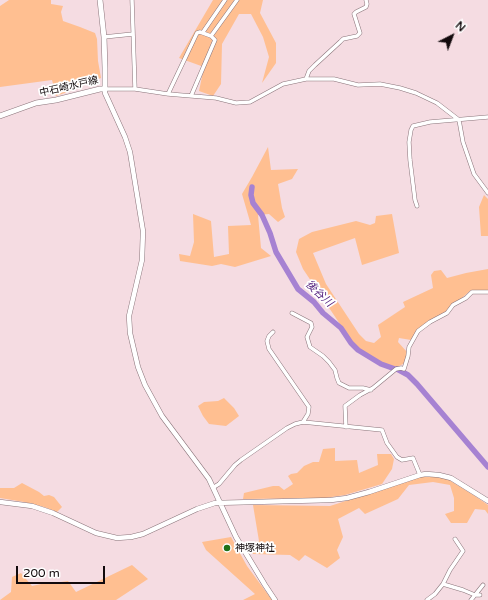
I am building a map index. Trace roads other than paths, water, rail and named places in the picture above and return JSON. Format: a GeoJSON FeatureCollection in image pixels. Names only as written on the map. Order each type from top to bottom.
{"type":"FeatureCollection","features":[{"type":"Feature","properties":{"kind":"main road","name":"中石崎水戸線"},"geometry":{"type":"LineString","coordinates":[[0,116],[36,103],[104,89],[104,37],[100,0]]}},
{"type":"Feature","properties":{"kind":"street"},"geometry":{"type":"LineString","coordinates":[[132,0],[135,90]]}},
{"type":"Feature","properties":{"kind":"street"},"geometry":{"type":"LineString","coordinates":[[203,32],[225,0]]}},
{"type":"Feature","properties":{"kind":"street"},"geometry":{"type":"LineString","coordinates":[[211,36],[237,0]]}},
{"type":"Feature","properties":{"kind":"street"},"geometry":{"type":"LineString","coordinates":[[306,79],[309,71],[343,39],[357,36],[360,33],[354,14],[366,8],[366,0]]}},
{"type":"Feature","properties":{"kind":"street"},"geometry":{"type":"LineString","coordinates":[[168,94],[198,32],[203,32],[215,40],[191,96]]}},
{"type":"Feature","properties":{"kind":"street"},"geometry":{"type":"LineString","coordinates":[[104,37],[133,34]]}},
{"type":"Feature","properties":{"kind":"street"},"geometry":{"type":"LineString","coordinates":[[275,600],[242,547],[214,487],[162,416],[142,376],[135,356],[130,333],[129,316],[142,260],[143,231],[132,159],[125,137],[104,89],[135,90],[216,98],[236,103],[250,102],[283,84],[306,79],[334,79],[358,84],[380,84],[400,88],[416,93],[437,103],[458,120],[463,142],[474,174],[488,193]]}},
{"type":"Feature","properties":{"kind":"street"},"geometry":{"type":"LineString","coordinates":[[417,206],[410,160],[409,142],[412,125],[488,117]]}},
{"type":"Feature","properties":{"kind":"street"},"geometry":{"type":"LineString","coordinates":[[346,427],[345,406],[360,395],[371,390],[396,369],[404,368],[409,348],[418,331],[430,322],[447,313],[453,305],[466,298],[472,292],[488,292]]}},
{"type":"Feature","properties":{"kind":"street"},"geometry":{"type":"LineString","coordinates":[[292,313],[311,323],[312,327],[307,337],[310,347],[329,362],[335,370],[336,378],[340,383],[349,388],[364,388],[371,390]]}},
{"type":"Feature","properties":{"kind":"street"},"geometry":{"type":"LineString","coordinates":[[274,332],[269,336],[267,341],[269,349],[309,407],[308,414],[304,422]]}},
{"type":"Feature","properties":{"kind":"street"},"geometry":{"type":"LineString","coordinates":[[214,487],[219,484],[241,460],[287,428],[304,422],[382,430],[387,443],[397,457],[402,460],[413,458],[420,475]]}},
{"type":"Feature","properties":{"kind":"street"},"geometry":{"type":"LineString","coordinates":[[0,502],[32,506],[53,513],[96,533],[117,538],[143,534],[202,507],[221,502],[311,501],[342,498],[369,492],[420,475],[439,475],[451,478],[488,501]]}},
{"type":"Feature","properties":{"kind":"street"},"geometry":{"type":"LineString","coordinates":[[426,600],[435,594],[443,584],[450,570],[463,551],[455,540]]}},
{"type":"Feature","properties":{"kind":"street"},"geometry":{"type":"LineString","coordinates":[[443,584],[477,595]]}},
{"type":"Feature","properties":{"kind":"street"},"geometry":{"type":"LineString","coordinates":[[471,600],[477,595],[483,585]]}},
{"type":"Feature","properties":{"kind":"waterway","name":"後谷川"},"geometry":{"type":"LineString","coordinates":[[252,187],[251,195],[253,203],[262,215],[276,252],[298,289],[341,328],[351,343],[358,350],[381,364],[395,369]]}},
{"type":"Feature","properties":{"kind":"waterway","name":"後谷川"},"geometry":{"type":"LineString","coordinates":[[397,369],[408,375],[417,384],[488,467]]}},
{"type":"Feature","properties":{"kind":"place","name":"神塚神社"},"geometry":{"type":"Point","coordinates":[227,548]}}]}
